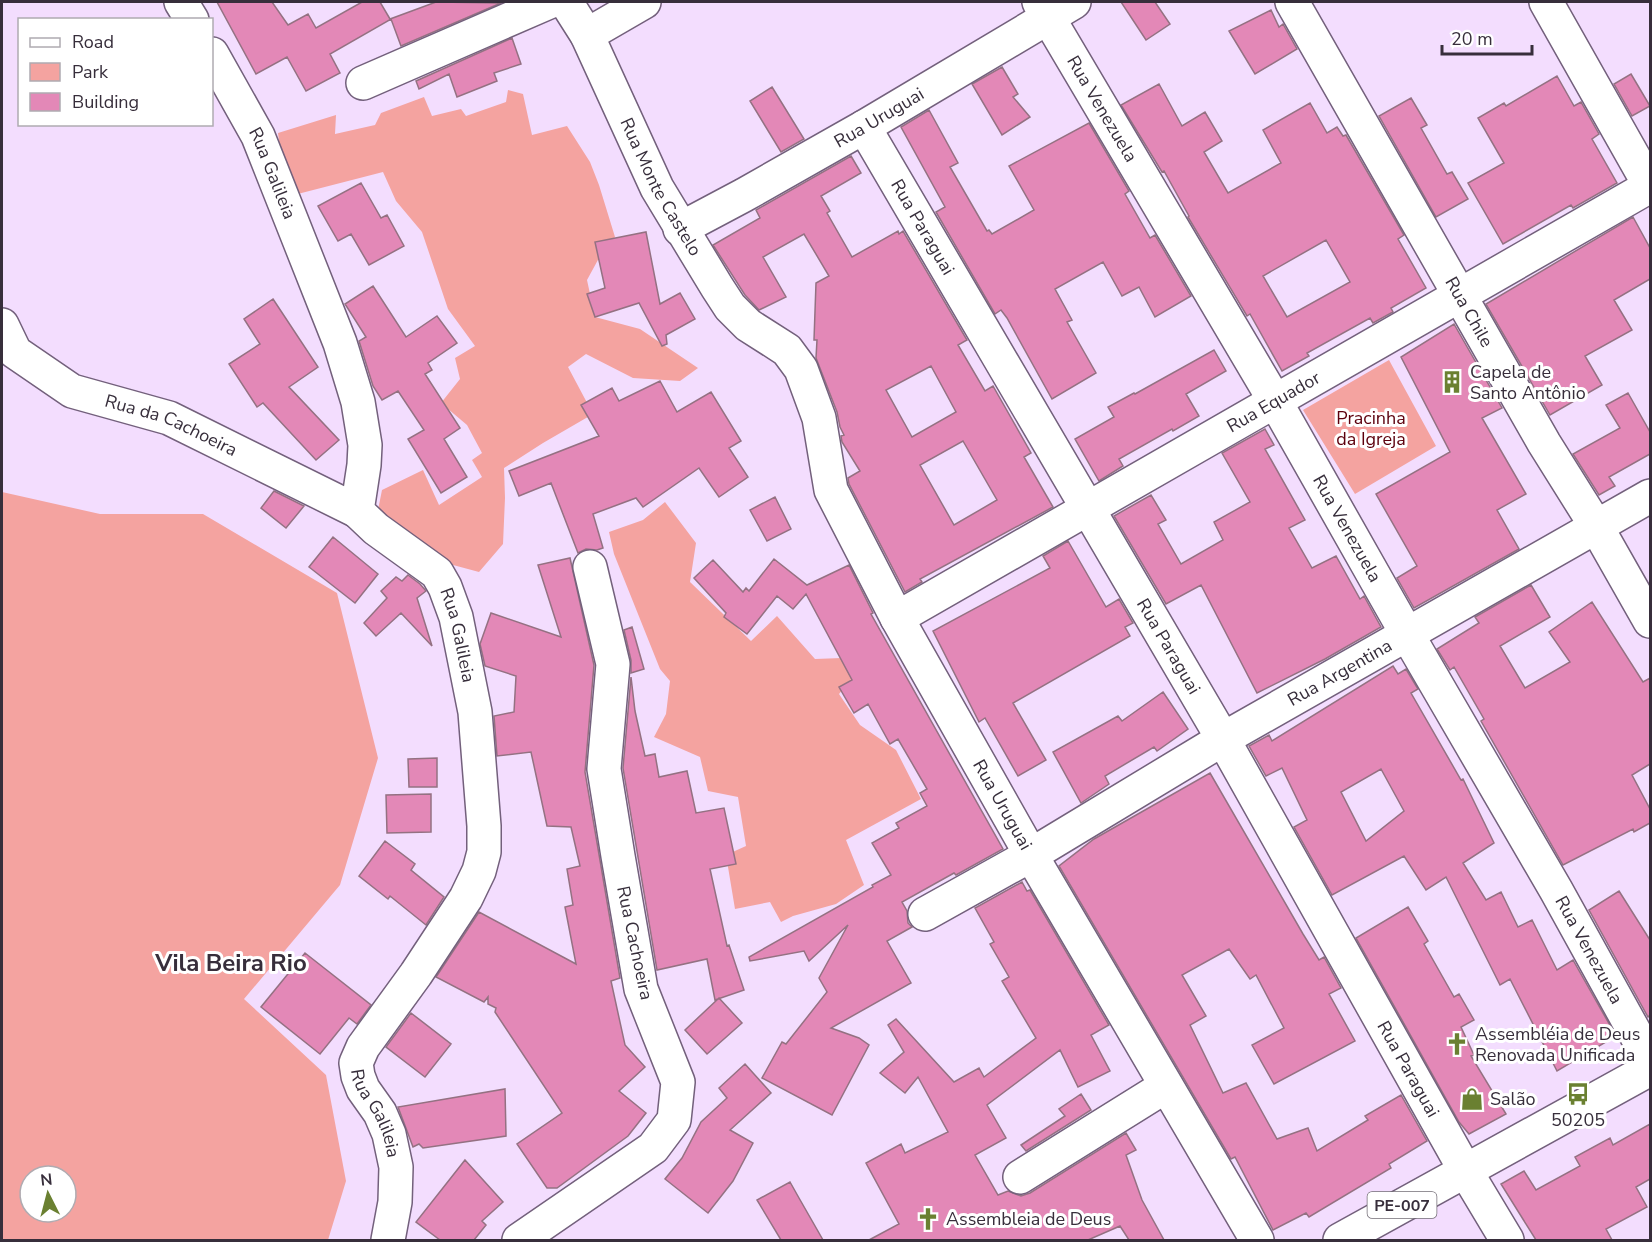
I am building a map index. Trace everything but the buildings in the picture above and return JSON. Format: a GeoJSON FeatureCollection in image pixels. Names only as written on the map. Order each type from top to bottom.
{"type":"FeatureCollection","features":[{"type":"Feature","properties":{"kind":"street"},"geometry":{"type":"LineString","coordinates":[[181,2],[191,18]]}},
{"type":"Feature","properties":{"kind":"street"},"geometry":{"type":"LineString","coordinates":[[363,83],[549,2]]}},
{"type":"Feature","properties":{"kind":"street","name":"Rua Monte Castelo"},"geometry":{"type":"LineString","coordinates":[[566,2],[587,35],[657,188],[680,229],[730,307],[748,325],[787,350]]}},
{"type":"Feature","properties":{"kind":"street"},"geometry":{"type":"LineString","coordinates":[[587,35],[644,2]]}},
{"type":"Feature","properties":{"kind":"street","name":"Rua Chile"},"geometry":{"type":"LineString","coordinates":[[1292,2],[1544,443],[1596,526],[1650,621]]}},
{"type":"Feature","properties":{"kind":"street"},"geometry":{"type":"LineString","coordinates":[[1546,2],[1650,186]]}},
{"type":"Feature","properties":{"kind":"street","name":"Rua Uruguai"},"geometry":{"type":"LineString","coordinates":[[680,229],[864,127],[1053,6]]}},
{"type":"Feature","properties":{"kind":"street","name":"Rua Venezuela"},"geometry":{"type":"LineString","coordinates":[[1053,6],[1407,634],[1556,890],[1650,1060]]}},
{"type":"Feature","properties":{"kind":"street","name":"Rua Galileia"},"geometry":{"type":"LineString","coordinates":[[213,56],[258,136],[340,343],[358,402],[365,445],[357,511],[376,529],[437,573],[456,617],[475,712],[484,826],[484,852],[479,871],[466,897],[416,974],[363,1047],[356,1063],[363,1089],[380,1113],[389,1134],[396,1167],[395,1202],[388,1240]]}},
{"type":"Feature","properties":{"kind":"street","name":"Rua Paraguai"},"geometry":{"type":"LineString","coordinates":[[864,127],[1223,739],[1465,1170],[1507,1240]]}},
{"type":"Feature","properties":{"kind":"street","name":"Rua Equador"},"geometry":{"type":"LineString","coordinates":[[897,618],[1650,186]]}},
{"type":"Feature","properties":{"kind":"street","name":"Rua da Cachoeira"},"geometry":{"type":"LineString","coordinates":[[2,325],[15,352],[72,391],[169,418],[357,511]]}},
{"type":"Feature","properties":{"kind":"street","name":"Rua Uruguai"},"geometry":{"type":"LineString","coordinates":[[787,350],[801,369],[819,418],[831,490],[897,618],[1030,855],[1257,1240]]}},
{"type":"Feature","properties":{"kind":"street","name":"Rua Argentina"},"geometry":{"type":"LineString","coordinates":[[925,914],[1030,855],[1223,739],[1650,496]]}},
{"type":"Feature","properties":{"kind":"street","name":"Rua Cachoeira"},"geometry":{"type":"LineString","coordinates":[[528,1238],[653,1148],[674,1120],[678,1082],[641,989],[622,878],[604,769],[613,664],[590,567]]}},
{"type":"Feature","properties":{"kind":"street","name":"PE-007"},"geometry":{"type":"LineString","coordinates":[[1340,1240],[1650,1069]]}},
{"type":"Feature","properties":{"kind":"street"},"geometry":{"type":"LineString","coordinates":[[1020,1177],[1166,1086]]}},
{"type":"Feature","properties":{"kind":"green space"},"geometry":{"type":"Polygon","coordinates":[[[508,90],[523,94],[532,135],[567,126],[590,162],[599,185],[615,237],[599,258],[587,280],[595,317],[640,329],[698,368],[680,381],[633,378],[586,354],[568,367],[593,414],[504,468],[503,544],[479,572],[442,562],[376,520],[382,490],[423,470],[439,505],[482,477],[472,460],[482,453],[467,425],[441,403],[460,379],[455,358],[475,346],[448,309],[422,232],[396,201],[383,172],[286,197],[278,133],[336,115],[335,134],[375,125],[381,113],[424,97],[432,116],[461,109],[466,116],[506,102],[508,90]]]}},
{"type":"Feature","properties":{"kind":"green space","name":"Pracinha da Igreja"},"geometry":{"type":"Polygon","coordinates":[[[1389,360],[1436,446],[1355,494],[1303,410],[1389,360]]]}},
{"type":"Feature","properties":{"kind":"green space"},"geometry":{"type":"Polygon","coordinates":[[[2,492],[100,514],[203,514],[337,593],[378,758],[340,885],[244,999],[326,1075],[346,1181],[328,1240],[2,1240],[2,492]]]}},
{"type":"Feature","properties":{"kind":"green space"},"geometry":{"type":"Polygon","coordinates":[[[665,502],[696,543],[690,582],[751,641],[777,616],[815,659],[842,658],[853,677],[839,694],[860,725],[896,750],[921,799],[846,840],[864,885],[836,904],[793,916],[781,922],[770,902],[735,909],[726,855],[746,846],[738,797],[708,791],[700,757],[654,737],[666,714],[670,681],[660,669],[614,554],[609,532],[643,520],[665,502]]]}},
{"type":"Feature","properties":{"kind":"place","name":"Capela de Santo Antônio"},"geometry":{"type":"Point","coordinates":[1452,382]}},
{"type":"Feature","properties":{"kind":"place","name":"Assembléia de Deus Renovada Unificada"},"geometry":{"type":"Point","coordinates":[1457,1044]}},
{"type":"Feature","properties":{"kind":"place","name":"50205"},"geometry":{"type":"Point","coordinates":[1578,1094]}},
{"type":"Feature","properties":{"kind":"place","name":"Salão"},"geometry":{"type":"Point","coordinates":[1472,1099]}},
{"type":"Feature","properties":{"kind":"place","name":"Assembleia de Deus"},"geometry":{"type":"Point","coordinates":[928,1219]}},
{"type":"Feature","properties":{"kind":"district","name":"Vila Beira Rio"},"geometry":{"type":"Point","coordinates":[231,963]}}]}
